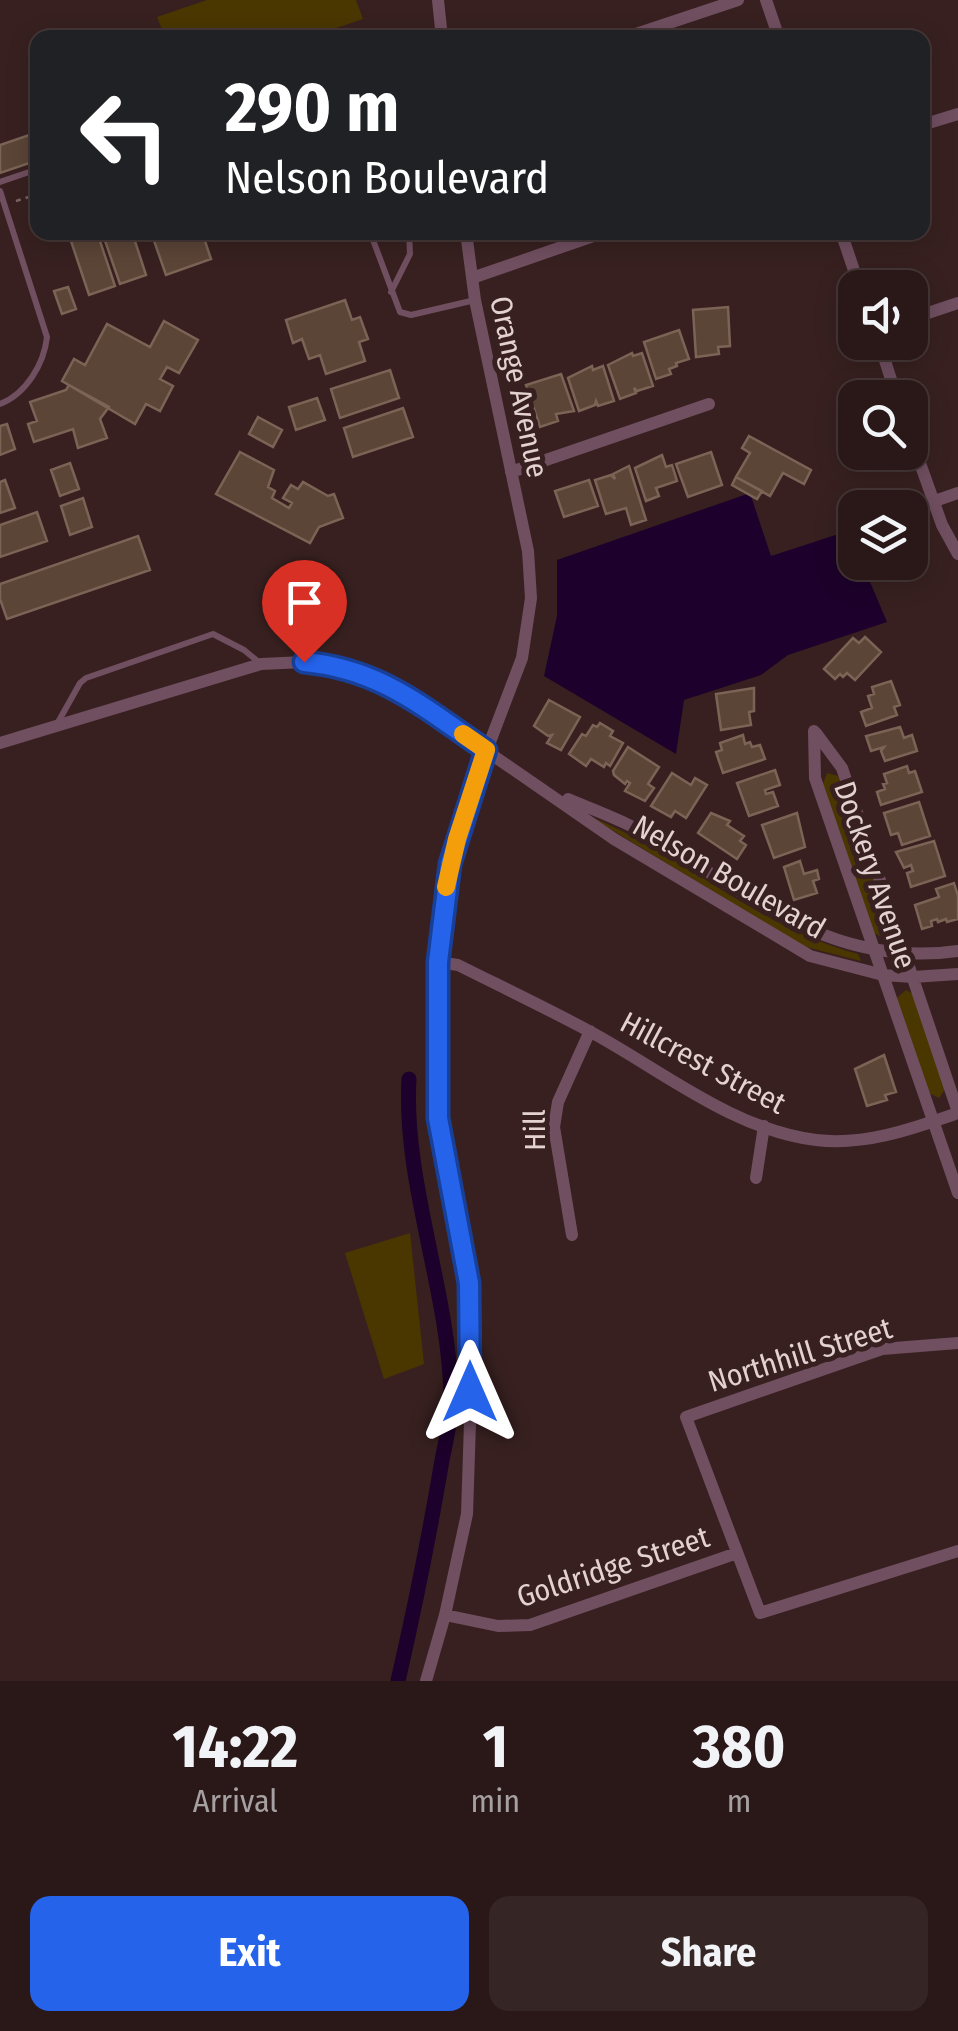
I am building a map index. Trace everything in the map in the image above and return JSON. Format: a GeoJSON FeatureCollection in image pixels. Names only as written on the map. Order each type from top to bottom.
{"type":"FeatureCollection","features":[{"type":"Feature","properties":{"kind":"street"},"geometry":{"type":"LineString","coordinates":[[438,0],[442,30]]}},
{"type":"Feature","properties":{"kind":"street"},"geometry":{"type":"LineString","coordinates":[[648,30],[738,0]]}},
{"type":"Feature","properties":{"kind":"street"},"geometry":{"type":"LineString","coordinates":[[766,0],[776,30]]}},
{"type":"Feature","properties":{"kind":"street"},"geometry":{"type":"LineString","coordinates":[[930,123],[958,114]]}},
{"type":"Feature","properties":{"kind":"street","name":"Orange Avenue"},"geometry":{"type":"LineString","coordinates":[[426,1681],[445,1615],[466,1514],[470,1374],[469,1283],[438,1118],[438,962],[450,864],[486,750],[513,687],[526,642],[532,598],[528,551],[475,300],[467,240]]}},
{"type":"Feature","properties":{"kind":"street"},"geometry":{"type":"LineString","coordinates":[[472,278],[581,240]]}},
{"type":"Feature","properties":{"kind":"street"},"geometry":{"type":"LineString","coordinates":[[844,240],[854,270]]}},
{"type":"Feature","properties":{"kind":"street"},"geometry":{"type":"LineString","coordinates":[[928,313],[958,303]]}},
{"type":"Feature","properties":{"kind":"street"},"geometry":{"type":"LineString","coordinates":[[511,472],[709,404]]}},
{"type":"Feature","properties":{"kind":"street"},"geometry":{"type":"LineString","coordinates":[[921,470],[932,502],[958,554]]}},
{"type":"Feature","properties":{"kind":"street"},"geometry":{"type":"LineString","coordinates":[[932,502],[958,493]]}},
{"type":"Feature","properties":{"kind":"street","name":"Nelson Boulevard"},"geometry":{"type":"LineString","coordinates":[[0,743],[260,664],[319,664],[370,675],[409,696],[614,840],[796,950],[839,966],[883,975],[913,978],[958,974]]}},
{"type":"Feature","properties":{"kind":"street","name":"Dockery Avenue"},"geometry":{"type":"LineString","coordinates":[[958,1113],[842,768],[814,731],[815,778],[958,1193]]}},
{"type":"Feature","properties":{"kind":"street","name":"Nelson Boulevard"},"geometry":{"type":"LineString","coordinates":[[548,790],[630,826],[806,929],[874,950],[906,954],[958,950]]}},
{"type":"Feature","properties":{"kind":"street","name":"Hillcrest Street"},"geometry":{"type":"LineString","coordinates":[[438,962],[458,965],[590,1031],[724,1109],[789,1135],[835,1141],[871,1138],[958,1113]]}},
{"type":"Feature","properties":{"kind":"street","name":"Hill"},"geometry":{"type":"LineString","coordinates":[[572,1235],[554,1127],[562,1090],[590,1031]]}},
{"type":"Feature","properties":{"kind":"street"},"geometry":{"type":"LineString","coordinates":[[756,1178],[764,1126]]}},
{"type":"Feature","properties":{"kind":"street","name":"Northhill Street"},"geometry":{"type":"LineString","coordinates":[[958,1343],[882,1349],[686,1417],[760,1613],[958,1551]]}},
{"type":"Feature","properties":{"kind":"street","name":"Goldridge Street"},"geometry":{"type":"LineString","coordinates":[[445,1615],[498,1626],[530,1626],[738,1552]]}},
{"type":"Feature","properties":{"kind":"lane"},"geometry":{"type":"LineString","coordinates":[[0,182],[30,172]]}},
{"type":"Feature","properties":{"kind":"lane"},"geometry":{"type":"LineString","coordinates":[[0,191],[47,337],[44,355],[24,390],[0,404]]}},
{"type":"Feature","properties":{"kind":"lane"},"geometry":{"type":"LineString","coordinates":[[373,240],[390,293],[404,314],[475,300]]}},
{"type":"Feature","properties":{"kind":"lane"},"geometry":{"type":"LineString","coordinates":[[390,293],[410,254],[409,240]]}},
{"type":"Feature","properties":{"kind":"lane"},"geometry":{"type":"LineString","coordinates":[[56,725],[82,680],[214,634],[260,664]]}},
{"type":"Feature","properties":{"kind":"path"},"geometry":{"type":"LineString","coordinates":[[15,202],[30,197]]}},
{"type":"Feature","properties":{"kind":"shaded area"},"geometry":{"type":"Polygon","coordinates":[[[207,0],[356,0],[363,19],[331,30],[162,30],[157,17],[207,0]]]}},
{"type":"Feature","properties":{"kind":"shaded area"},"geometry":{"type":"Polygon","coordinates":[[[750,493],[771,556],[838,534],[838,580],[869,580],[887,622],[788,655],[761,675],[684,700],[676,754],[544,676],[557,616],[557,560],[750,493]]]}},
{"type":"Feature","properties":{"kind":"shaded area"},"geometry":{"type":"Polygon","coordinates":[[[827,773],[838,776],[890,929],[884,938],[874,933],[823,784],[827,773]]]}},
{"type":"Feature","properties":{"kind":"shaded area"},"geometry":{"type":"Polygon","coordinates":[[[591,817],[658,851],[755,910],[822,942],[858,954],[861,961],[802,946],[591,817]]]}},
{"type":"Feature","properties":{"kind":"shaded area"},"geometry":{"type":"Polygon","coordinates":[[[906,990],[913,994],[945,1089],[939,1098],[929,1093],[897,998],[906,990]]]}},
{"type":"Feature","properties":{"kind":"shaded area"},"geometry":{"type":"Polygon","coordinates":[[[410,1233],[424,1364],[384,1379],[345,1253],[410,1233]]]}},
{"type":"Feature","properties":{"kind":"building"},"geometry":{"type":"Polygon","coordinates":[[[30,135],[30,163],[0,173],[0,145],[30,135]]]}},
{"type":"Feature","properties":{"kind":"building"},"geometry":{"type":"Polygon","coordinates":[[[71,240],[100,240],[115,286],[89,295],[71,240]]]}},
{"type":"Feature","properties":{"kind":"building"},"geometry":{"type":"Polygon","coordinates":[[[105,240],[135,240],[146,275],[120,284],[105,240]]]}},
{"type":"Feature","properties":{"kind":"building"},"geometry":{"type":"Polygon","coordinates":[[[154,240],[205,240],[211,259],[166,275],[154,240]]]}},
{"type":"Feature","properties":{"kind":"building"},"geometry":{"type":"Polygon","coordinates":[[[68,287],[76,309],[62,314],[54,291],[68,287]]]}},
{"type":"Feature","properties":{"kind":"building"},"geometry":{"type":"Polygon","coordinates":[[[345,300],[352,320],[360,317],[368,339],[359,342],[365,361],[326,374],[320,355],[309,359],[302,339],[293,343],[286,320],[345,300]]]}},
{"type":"Feature","properties":{"kind":"building"},"geometry":{"type":"Polygon","coordinates":[[[728,307],[730,346],[718,347],[719,354],[696,357],[693,310],[728,307]]]}},
{"type":"Feature","properties":{"kind":"building"},"geometry":{"type":"Polygon","coordinates":[[[164,321],[198,340],[179,373],[167,367],[160,379],[173,386],[160,411],[146,404],[135,424],[62,381],[74,359],[85,365],[107,324],[150,347],[164,321]]]}},
{"type":"Feature","properties":{"kind":"building"},"geometry":{"type":"Polygon","coordinates":[[[679,330],[689,359],[676,363],[669,369],[671,374],[656,379],[644,342],[679,330]]]}},
{"type":"Feature","properties":{"kind":"building"},"geometry":{"type":"Polygon","coordinates":[[[632,353],[642,353],[653,386],[637,391],[634,388],[636,393],[620,399],[608,365],[632,353]]]}},
{"type":"Feature","properties":{"kind":"building"},"geometry":{"type":"Polygon","coordinates":[[[592,366],[593,370],[603,366],[614,401],[598,406],[596,401],[579,411],[568,378],[592,366]]]}},
{"type":"Feature","properties":{"kind":"building"},"geometry":{"type":"Polygon","coordinates":[[[390,370],[399,398],[340,418],[331,389],[390,370]]]}},
{"type":"Feature","properties":{"kind":"building"},"geometry":{"type":"Polygon","coordinates":[[[561,374],[574,411],[556,414],[558,421],[540,427],[526,385],[561,374]]]}},
{"type":"Feature","properties":{"kind":"building"},"geometry":{"type":"Polygon","coordinates":[[[69,385],[109,407],[100,419],[107,438],[78,448],[73,429],[34,442],[28,424],[37,421],[30,402],[66,390],[69,385]]]}},
{"type":"Feature","properties":{"kind":"building"},"geometry":{"type":"Polygon","coordinates":[[[317,398],[325,420],[296,430],[289,407],[317,398]]]}},
{"type":"Feature","properties":{"kind":"building"},"geometry":{"type":"Polygon","coordinates":[[[403,408],[413,437],[353,457],[344,428],[403,408]]]}},
{"type":"Feature","properties":{"kind":"building"},"geometry":{"type":"Polygon","coordinates":[[[258,417],[282,430],[273,447],[249,434],[258,417]]]}},
{"type":"Feature","properties":{"kind":"building"},"geometry":{"type":"Polygon","coordinates":[[[7,424],[15,449],[0,455],[0,426],[7,424]]]}},
{"type":"Feature","properties":{"kind":"building"},"geometry":{"type":"Polygon","coordinates":[[[749,436],[811,470],[804,484],[783,473],[770,496],[736,477],[750,453],[742,448],[749,436]]]}},
{"type":"Feature","properties":{"kind":"building"},"geometry":{"type":"Polygon","coordinates":[[[240,452],[274,470],[268,487],[275,491],[272,498],[289,508],[292,503],[283,498],[291,485],[298,489],[303,482],[328,496],[334,494],[343,518],[319,527],[310,543],[216,494],[240,452]]]}},
{"type":"Feature","properties":{"kind":"building"},"geometry":{"type":"Polygon","coordinates":[[[711,452],[722,485],[688,497],[676,464],[711,452]]]}},
{"type":"Feature","properties":{"kind":"building"},"geometry":{"type":"Polygon","coordinates":[[[662,455],[666,467],[672,465],[677,481],[656,488],[659,496],[646,501],[635,468],[662,455]]]}},
{"type":"Feature","properties":{"kind":"building"},"geometry":{"type":"Polygon","coordinates":[[[70,463],[79,489],[60,496],[51,470],[70,463]]]}},
{"type":"Feature","properties":{"kind":"building"},"geometry":{"type":"Polygon","coordinates":[[[629,466],[646,520],[631,525],[626,508],[606,514],[595,480],[611,475],[615,479],[613,474],[629,466]]]}},
{"type":"Feature","properties":{"kind":"building"},"geometry":{"type":"Polygon","coordinates":[[[736,477],[762,491],[757,499],[732,485],[736,477]]]}},
{"type":"Feature","properties":{"kind":"building"},"geometry":{"type":"Polygon","coordinates":[[[5,480],[15,508],[0,513],[0,482],[5,480]]]}},
{"type":"Feature","properties":{"kind":"building"},"geometry":{"type":"Polygon","coordinates":[[[589,480],[598,506],[564,517],[555,491],[589,480]]]}},
{"type":"Feature","properties":{"kind":"building"},"geometry":{"type":"Polygon","coordinates":[[[83,498],[92,527],[70,535],[61,506],[83,498]]]}},
{"type":"Feature","properties":{"kind":"building"},"geometry":{"type":"Polygon","coordinates":[[[37,512],[47,541],[0,557],[0,525],[37,512]]]}},
{"type":"Feature","properties":{"kind":"building"},"geometry":{"type":"Polygon","coordinates":[[[138,536],[150,570],[7,619],[0,584],[138,536]]]}},
{"type":"Feature","properties":{"kind":"building"},"geometry":{"type":"Polygon","coordinates":[[[865,637],[881,652],[855,680],[847,673],[835,679],[824,669],[853,638],[859,643],[865,637]]]}},
{"type":"Feature","properties":{"kind":"building"},"geometry":{"type":"Polygon","coordinates":[[[891,681],[900,705],[894,707],[897,715],[866,726],[861,712],[872,708],[868,696],[874,694],[872,687],[891,681]]]}},
{"type":"Feature","properties":{"kind":"building"},"geometry":{"type":"Polygon","coordinates":[[[754,688],[754,711],[749,712],[751,725],[721,730],[716,694],[754,688]]]}},
{"type":"Feature","properties":{"kind":"building"},"geometry":{"type":"Polygon","coordinates":[[[549,700],[580,717],[561,750],[547,743],[552,735],[534,726],[549,700]]]}},
{"type":"Feature","properties":{"kind":"building"},"geometry":{"type":"Polygon","coordinates":[[[600,723],[613,731],[610,736],[623,743],[610,766],[606,763],[604,767],[591,759],[586,766],[569,754],[582,734],[586,736],[593,725],[597,727],[600,723]]]}},
{"type":"Feature","properties":{"kind":"building"},"geometry":{"type":"Polygon","coordinates":[[[900,727],[904,738],[912,735],[917,751],[885,761],[881,751],[884,747],[871,751],[866,736],[900,727]]]}},
{"type":"Feature","properties":{"kind":"building"},"geometry":{"type":"Polygon","coordinates":[[[743,735],[745,744],[760,745],[765,759],[723,773],[716,752],[722,750],[720,743],[743,735]]]}},
{"type":"Feature","properties":{"kind":"building"},"geometry":{"type":"Polygon","coordinates":[[[628,747],[659,767],[648,784],[654,788],[645,801],[625,791],[630,783],[625,784],[614,775],[628,747]]]}},
{"type":"Feature","properties":{"kind":"building"},"geometry":{"type":"Polygon","coordinates":[[[907,766],[909,773],[915,771],[922,792],[881,805],[877,792],[885,789],[884,774],[907,766]]]}},
{"type":"Feature","properties":{"kind":"building"},"geometry":{"type":"Polygon","coordinates":[[[775,770],[780,785],[765,790],[766,794],[773,792],[778,806],[749,816],[737,783],[775,770]]]}},
{"type":"Feature","properties":{"kind":"building"},"geometry":{"type":"Polygon","coordinates":[[[672,773],[691,785],[695,778],[707,785],[686,818],[675,811],[671,817],[651,806],[672,773]]]}},
{"type":"Feature","properties":{"kind":"building"},"geometry":{"type":"Polygon","coordinates":[[[919,802],[930,836],[902,845],[898,833],[891,835],[884,813],[919,802]]]}},
{"type":"Feature","properties":{"kind":"building"},"geometry":{"type":"Polygon","coordinates":[[[711,813],[730,821],[727,825],[744,836],[740,841],[746,845],[737,859],[698,833],[711,813]]]}},
{"type":"Feature","properties":{"kind":"building"},"geometry":{"type":"Polygon","coordinates":[[[797,813],[805,847],[774,858],[762,825],[797,813]]]}},
{"type":"Feature","properties":{"kind":"building"},"geometry":{"type":"Polygon","coordinates":[[[934,841],[945,876],[911,887],[907,873],[913,871],[911,865],[904,868],[896,852],[934,841]]]}},
{"type":"Feature","properties":{"kind":"building"},"geometry":{"type":"Polygon","coordinates":[[[800,861],[804,874],[817,870],[819,879],[813,881],[817,893],[794,900],[784,867],[800,861]]]}},
{"type":"Feature","properties":{"kind":"building"},"geometry":{"type":"Polygon","coordinates":[[[954,883],[958,919],[937,919],[931,921],[932,926],[922,929],[915,905],[939,897],[936,889],[954,883]]]}},
{"type":"Feature","properties":{"kind":"building"},"geometry":{"type":"Polygon","coordinates":[[[884,1055],[896,1092],[885,1095],[887,1100],[867,1106],[855,1069],[884,1055]]]}},
{"type":"Feature","properties":{"kind":"waterway"},"geometry":{"type":"LineString","coordinates":[[398,1681],[451,1405],[443,1317],[413,1157],[409,1079]]}},
{"type":"Feature","properties":{"kind":"slow traffic"},"geometry":{"type":"LineString","coordinates":[[446,887],[486,750],[463,734]]}},
{"type":"Feature","properties":{"kind":"route"},"geometry":{"type":"LineString","coordinates":[[304,662],[354,670],[388,683],[486,750],[450,864],[438,962],[438,1118],[469,1283],[470,1392]]}}]}
